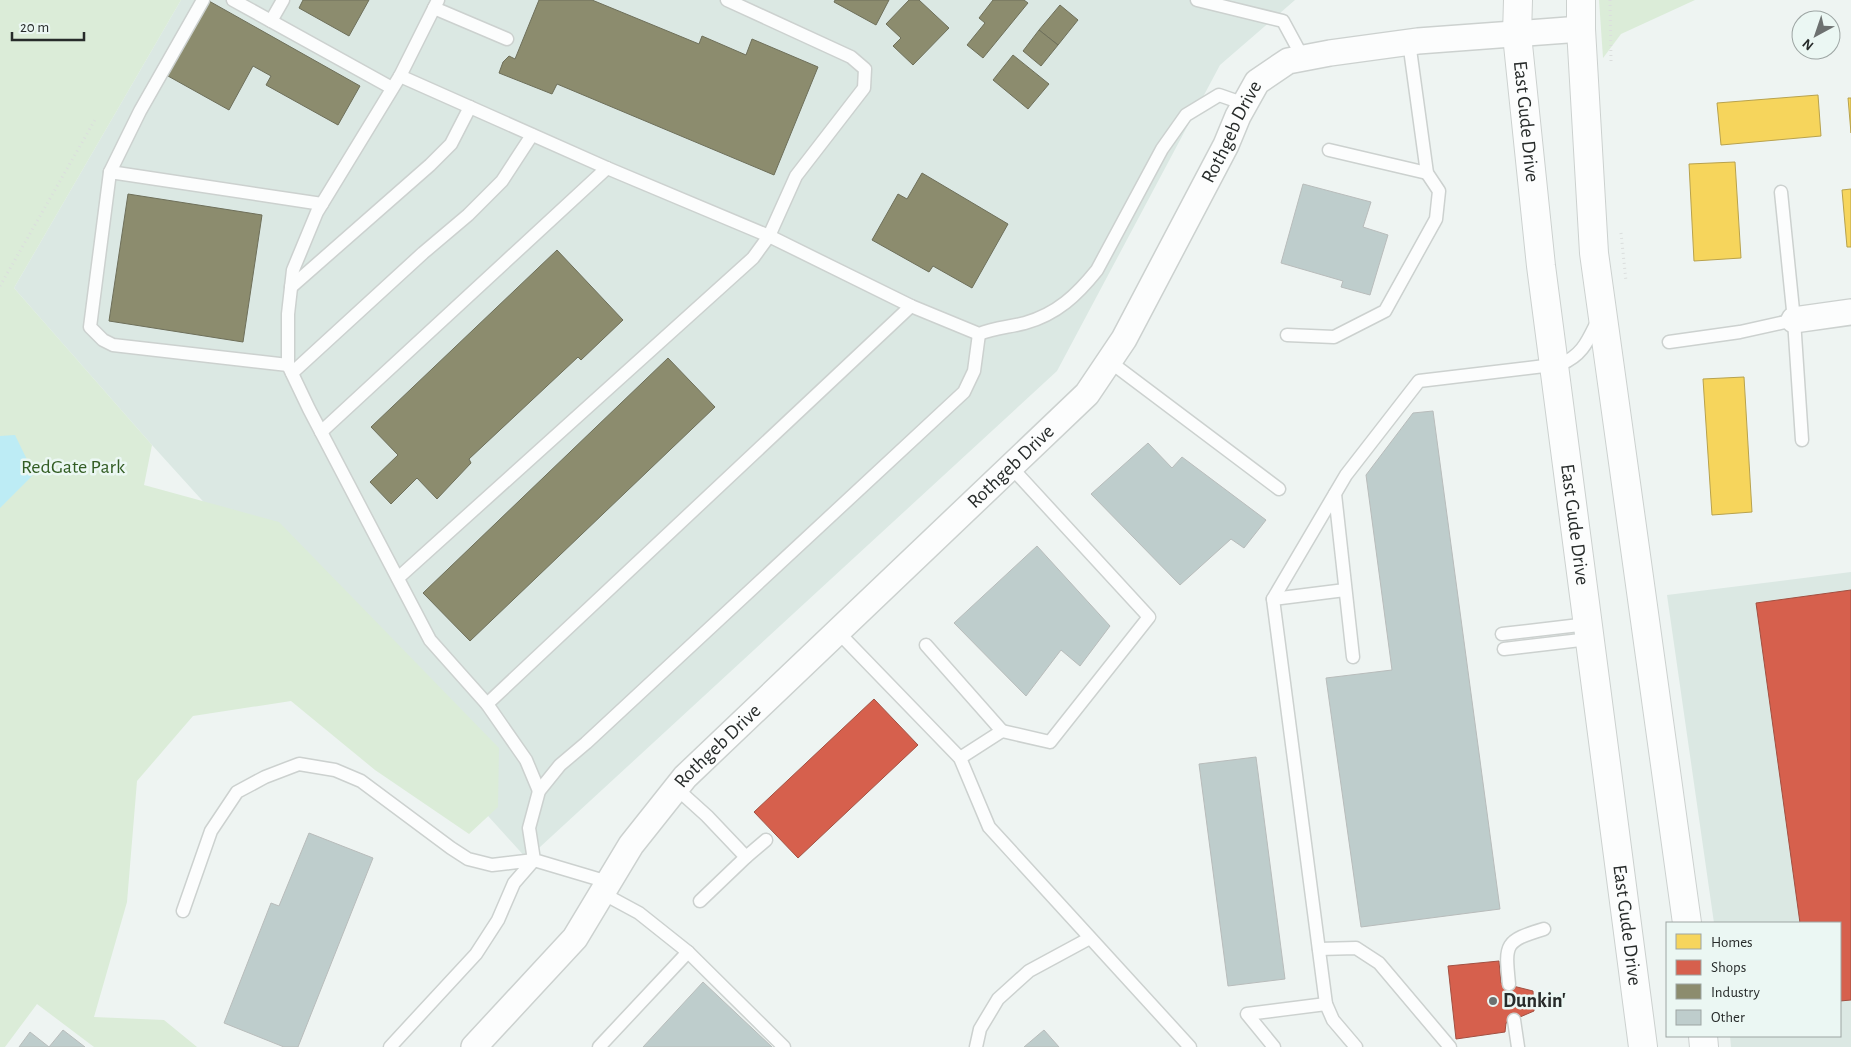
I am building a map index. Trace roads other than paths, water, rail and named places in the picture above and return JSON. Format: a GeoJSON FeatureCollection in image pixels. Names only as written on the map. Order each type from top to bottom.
{"type":"FeatureCollection","features":[{"type":"Feature","properties":{"kind":"main road","name":"East Gude Drive"},"geometry":{"type":"LineString","coordinates":[[1518,0],[1517,35],[1541,266],[1643,1047]]}},
{"type":"Feature","properties":{"kind":"main road"},"geometry":{"type":"LineString","coordinates":[[1581,0],[1594,253],[1687,922]]}},
{"type":"Feature","properties":{"kind":"street","name":"Rothgeb Drive"},"geometry":{"type":"LineString","coordinates":[[474,1047],[574,938],[630,845],[685,777],[1087,394],[1128,330],[1226,145],[1256,82],[1288,61],[1303,58],[1409,42],[1581,29]]}},
{"type":"Feature","properties":{"kind":"street"},"geometry":{"type":"LineString","coordinates":[[1794,320],[1851,312]]}},
{"type":"Feature","properties":{"kind":"lane"},"geometry":{"type":"LineString","coordinates":[[203,0],[140,111],[110,172],[90,327],[102,340],[113,345],[290,369],[468,215],[502,181],[532,135]]}},
{"type":"Feature","properties":{"kind":"lane"},"geometry":{"type":"LineString","coordinates":[[233,0],[392,88]]}},
{"type":"Feature","properties":{"kind":"lane"},"geometry":{"type":"LineString","coordinates":[[271,21],[283,0]]}},
{"type":"Feature","properties":{"kind":"lane"},"geometry":{"type":"LineString","coordinates":[[398,578],[753,258],[769,236],[796,176],[864,88],[865,69],[851,57],[727,0]]}},
{"type":"Feature","properties":{"kind":"lane"},"geometry":{"type":"LineString","coordinates":[[1197,0],[1283,21],[1303,58]]}},
{"type":"Feature","properties":{"kind":"lane"},"geometry":{"type":"LineString","coordinates":[[507,39],[436,4],[400,76],[322,204],[294,270],[288,314],[290,369],[430,640],[487,704],[526,760],[539,791]]}},
{"type":"Feature","properties":{"kind":"lane"},"geometry":{"type":"LineString","coordinates":[[1287,335],[1334,337],[1385,310],[1436,219],[1438,191],[1427,173],[1409,42]]}},
{"type":"Feature","properties":{"kind":"lane"},"geometry":{"type":"LineString","coordinates":[[400,76],[607,168],[769,236],[911,306],[979,334],[1026,323],[1063,306],[1085,286],[1097,270],[1162,149],[1186,115],[1219,95],[1245,104]]}},
{"type":"Feature","properties":{"kind":"lane"},"geometry":{"type":"LineString","coordinates":[[291,286],[451,144],[470,107]]}},
{"type":"Feature","properties":{"kind":"lane"},"geometry":{"type":"LineString","coordinates":[[1329,150],[1427,173]]}},
{"type":"Feature","properties":{"kind":"lane"},"geometry":{"type":"LineString","coordinates":[[321,432],[607,168]]}},
{"type":"Feature","properties":{"kind":"lane"},"geometry":{"type":"LineString","coordinates":[[110,172],[322,204]]}},
{"type":"Feature","properties":{"kind":"lane"},"geometry":{"type":"LineString","coordinates":[[1782,192],[1794,320],[1802,440]]}},
{"type":"Feature","properties":{"kind":"lane"},"geometry":{"type":"LineString","coordinates":[[487,704],[911,306]]}},
{"type":"Feature","properties":{"kind":"lane"},"geometry":{"type":"LineString","coordinates":[[1356,1047],[1333,1020],[1326,1004],[1273,599],[1346,475],[1419,381],[1554,366],[1574,359],[1585,345],[1602,311]]}},
{"type":"Feature","properties":{"kind":"lane"},"geometry":{"type":"LineString","coordinates":[[1669,342],[1740,332],[1794,320]]}},
{"type":"Feature","properties":{"kind":"lane"},"geometry":{"type":"LineString","coordinates":[[390,1047],[476,954],[498,920],[514,883],[534,860],[529,828],[539,791],[560,765],[964,392],[974,371],[979,334]]}},
{"type":"Feature","properties":{"kind":"lane"},"geometry":{"type":"LineString","coordinates":[[1109,361],[1279,489]]}},
{"type":"Feature","properties":{"kind":"lane"},"geometry":{"type":"LineString","coordinates":[[926,645],[1002,731],[1050,742],[1150,617],[1011,467]]}},
{"type":"Feature","properties":{"kind":"lane"},"geometry":{"type":"LineString","coordinates":[[1335,494],[1353,656]]}},
{"type":"Feature","properties":{"kind":"lane"},"geometry":{"type":"LineString","coordinates":[[1273,599],[1345,590]]}},
{"type":"Feature","properties":{"kind":"lane"},"geometry":{"type":"LineString","coordinates":[[1502,634],[1588,631]]}},
{"type":"Feature","properties":{"kind":"lane"},"geometry":{"type":"LineString","coordinates":[[1504,649],[1588,631]]}},
{"type":"Feature","properties":{"kind":"lane"},"geometry":{"type":"LineString","coordinates":[[838,632],[960,758],[989,827],[1190,1047]]}},
{"type":"Feature","properties":{"kind":"lane"},"geometry":{"type":"LineString","coordinates":[[960,758],[1002,731]]}},
{"type":"Feature","properties":{"kind":"lane"},"geometry":{"type":"LineString","coordinates":[[183,911],[212,831],[237,792],[264,777],[299,764],[335,770],[361,781],[468,859],[492,865],[534,860],[605,888],[688,952],[784,1047]]}},
{"type":"Feature","properties":{"kind":"lane"},"geometry":{"type":"LineString","coordinates":[[676,788],[707,816],[746,857]]}},
{"type":"Feature","properties":{"kind":"lane"},"geometry":{"type":"LineString","coordinates":[[700,901],[766,840]]}},
{"type":"Feature","properties":{"kind":"lane"},"geometry":{"type":"LineString","coordinates":[[1508,984],[1506,955],[1511,943],[1520,936],[1544,929]]}},
{"type":"Feature","properties":{"kind":"lane"},"geometry":{"type":"LineString","coordinates":[[976,1047],[980,1028],[998,999],[1029,971],[1090,938]]}},
{"type":"Feature","properties":{"kind":"lane"},"geometry":{"type":"LineString","coordinates":[[1319,949],[1356,948],[1379,963],[1450,1047]]}},
{"type":"Feature","properties":{"kind":"lane"},"geometry":{"type":"LineString","coordinates":[[598,1047],[688,952]]}},
{"type":"Feature","properties":{"kind":"lane"},"geometry":{"type":"LineString","coordinates":[[1274,1047],[1248,1014],[1326,1004]]}},
{"type":"Feature","properties":{"kind":"lane"},"geometry":{"type":"LineString","coordinates":[[1514,1020],[1518,1047]]}},
{"type":"Feature","properties":{"kind":"water"},"geometry":{"type":"Polygon","coordinates":[[[15,435],[34,474],[0,508],[0,436],[15,435]]]}},
{"type":"Feature","properties":{"kind":"place","name":"Dunkin'"},"geometry":{"type":"Point","coordinates":[1493,1001]}},
{"type":"Feature","properties":{"kind":"park label","name":"RedGate Park"},"geometry":{"type":"Point","coordinates":[73,467]}}]}
